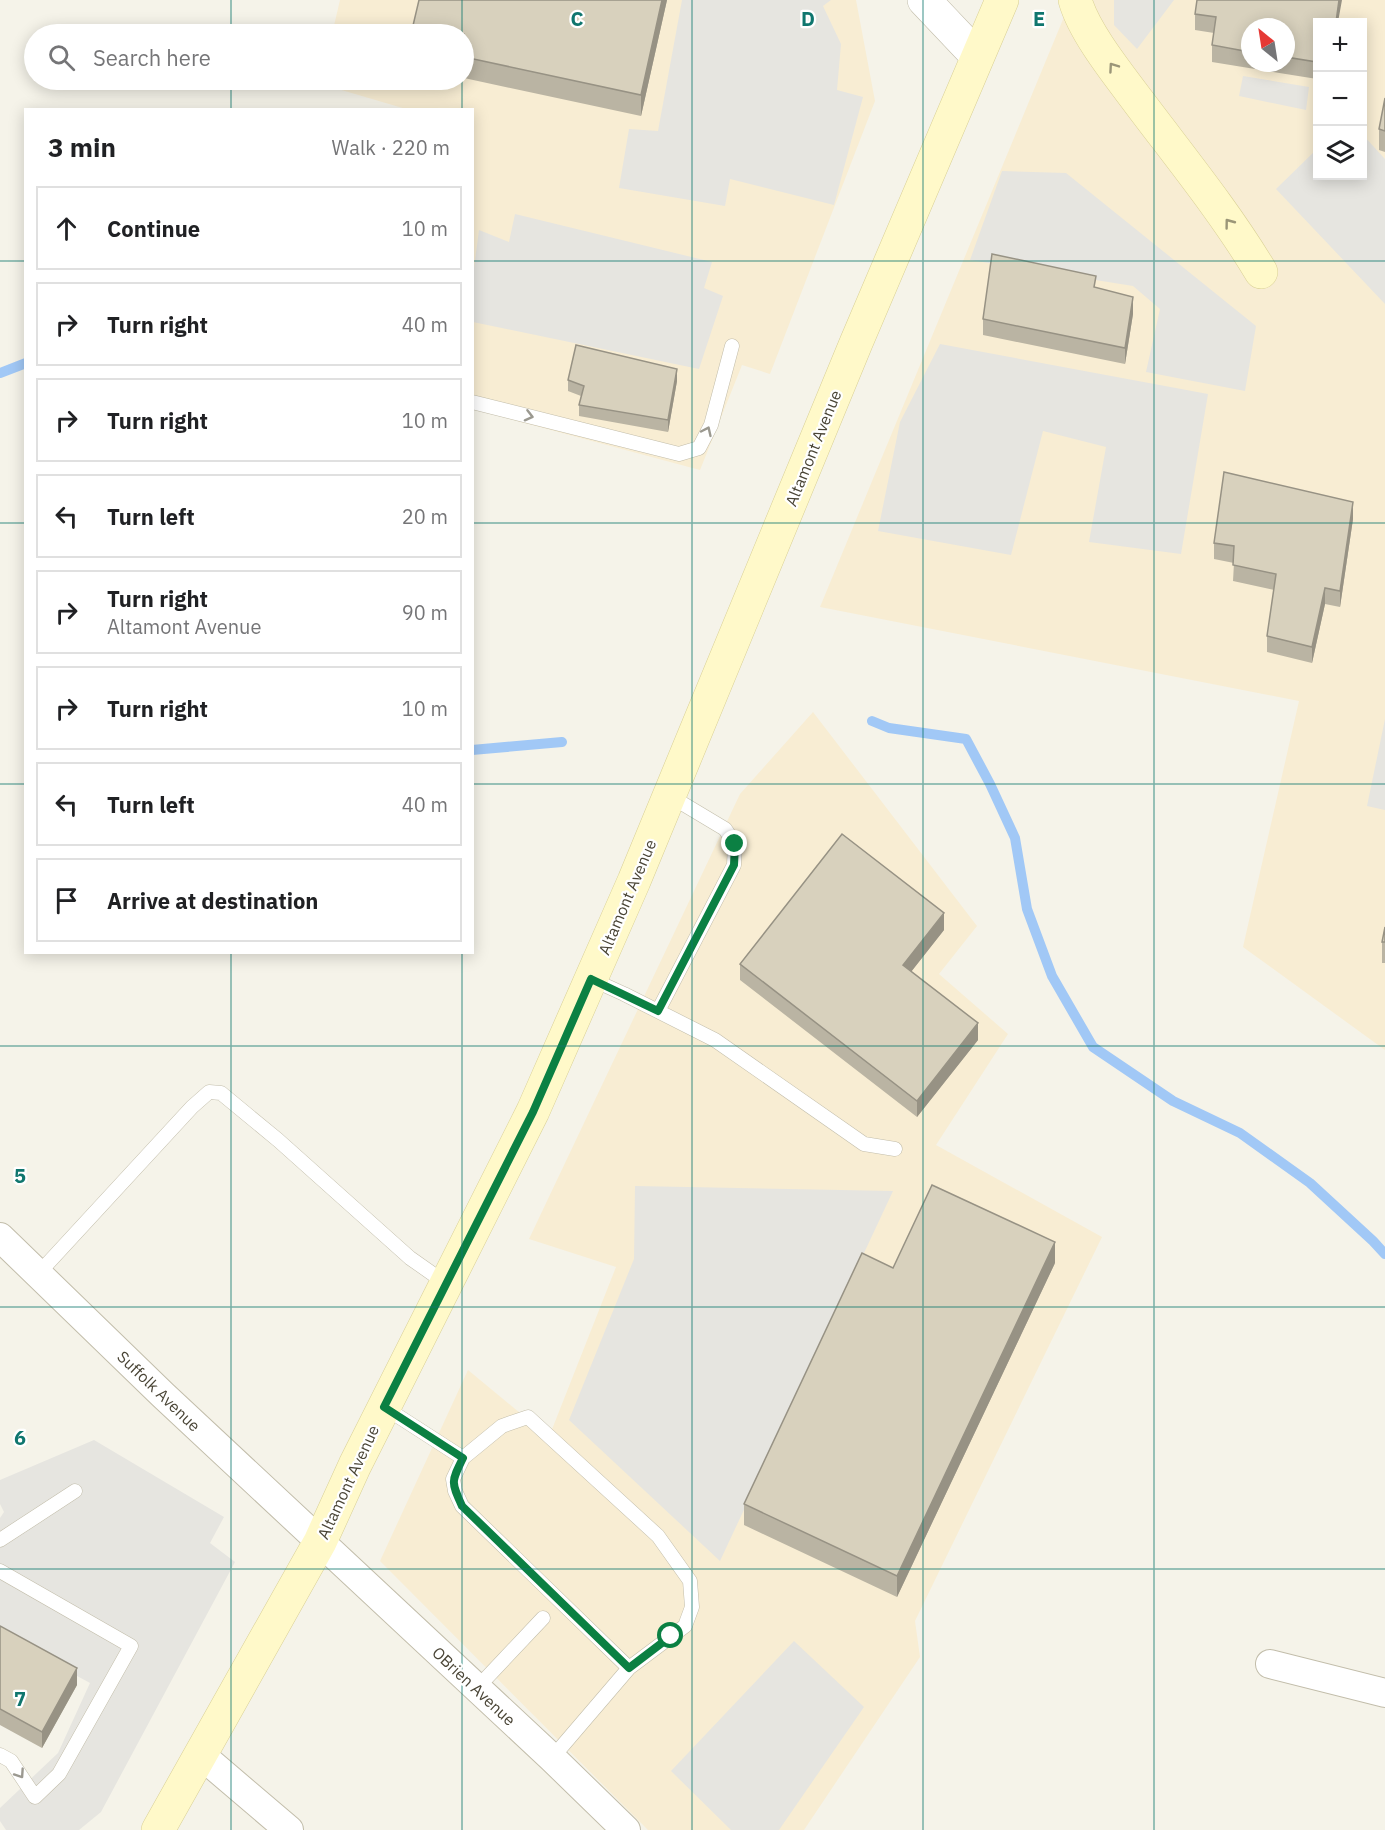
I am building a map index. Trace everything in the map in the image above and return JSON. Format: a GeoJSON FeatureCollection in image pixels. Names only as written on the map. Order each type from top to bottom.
{"type":"FeatureCollection","features":[{"type":"Feature","properties":{"kind":"main road","name":"Altamont Avenue"},"geometry":{"type":"LineString","coordinates":[[158,1830],[320,1542],[355,1465],[533,1112],[670,796],[856,343],[1002,0]]}},
{"type":"Feature","properties":{"kind":"main road"},"geometry":{"type":"LineString","coordinates":[[1075,0],[1078,12],[1111,66],[1241,238],[1261,272]]}},
{"type":"Feature","properties":{"kind":"street"},"geometry":{"type":"LineString","coordinates":[[924,0],[977,56]]}},
{"type":"Feature","properties":{"kind":"street","name":"Suffolk Avenue"},"geometry":{"type":"LineString","coordinates":[[0,1237],[163,1395],[320,1542]]}},
{"type":"Feature","properties":{"kind":"street","name":"OBrien Avenue"},"geometry":{"type":"LineString","coordinates":[[320,1542],[626,1830]]}},
{"type":"Feature","properties":{"kind":"street"},"geometry":{"type":"LineString","coordinates":[[1270,1664],[1385,1693]]}},
{"type":"Feature","properties":{"kind":"street"},"geometry":{"type":"LineString","coordinates":[[201,1755],[289,1830]]}},
{"type":"Feature","properties":{"kind":"lane"},"geometry":{"type":"LineString","coordinates":[[474,403],[679,454],[699,448],[711,425],[732,346]]}},
{"type":"Feature","properties":{"kind":"lane"},"geometry":{"type":"LineString","coordinates":[[658,1011],[734,865],[735,844],[725,829],[670,796]]}},
{"type":"Feature","properties":{"kind":"lane"},"geometry":{"type":"LineString","coordinates":[[591,979],[715,1040],[864,1144],[895,1149]]}},
{"type":"Feature","properties":{"kind":"lane"},"geometry":{"type":"LineString","coordinates":[[38,1274],[192,1107],[209,1092],[221,1093],[278,1140],[410,1258],[447,1284]]}},
{"type":"Feature","properties":{"kind":"lane"},"geometry":{"type":"LineString","coordinates":[[384,1407],[463,1458]]}},
{"type":"Feature","properties":{"kind":"lane"},"geometry":{"type":"LineString","coordinates":[[552,1758],[629,1668],[685,1626],[692,1607],[690,1581],[658,1536],[528,1417],[502,1426],[463,1458],[453,1479],[455,1491],[462,1506],[629,1668]]}},
{"type":"Feature","properties":{"kind":"lane"},"geometry":{"type":"LineString","coordinates":[[0,1540],[75,1491]]}},
{"type":"Feature","properties":{"kind":"lane"},"geometry":{"type":"LineString","coordinates":[[0,1571],[131,1646],[59,1774],[35,1797],[11,1761],[0,1755]]}},
{"type":"Feature","properties":{"kind":"lane"},"geometry":{"type":"LineString","coordinates":[[477,1688],[543,1618]]}},
{"type":"Feature","properties":{"kind":"shaded area"},"geometry":{"type":"Polygon","coordinates":[[[340,0],[856,0],[875,101],[770,374],[742,365],[700,470],[474,409],[474,108],[403,108],[341,90],[474,90],[474,24],[334,24],[340,0]]]}},
{"type":"Feature","properties":{"kind":"shaded area"},"geometry":{"type":"Polygon","coordinates":[[[682,0],[831,0],[823,6],[841,44],[837,90],[863,97],[834,205],[730,179],[725,206],[619,188],[629,129],[658,131],[682,0]]]}},
{"type":"Feature","properties":{"kind":"shaded area"},"geometry":{"type":"Polygon","coordinates":[[[1071,0],[1385,0],[1385,1050],[1243,947],[1299,701],[820,607],[1071,0]]]}},
{"type":"Feature","properties":{"kind":"shaded area"},"geometry":{"type":"Polygon","coordinates":[[[1114,0],[1174,0],[1137,49],[1114,25],[1114,0]]]}},
{"type":"Feature","properties":{"kind":"shaded area"},"geometry":{"type":"Polygon","coordinates":[[[1243,76],[1309,87],[1306,110],[1239,96],[1243,76]]]}},
{"type":"Feature","properties":{"kind":"shaded area"},"geometry":{"type":"Polygon","coordinates":[[[1367,139],[1385,159],[1385,304],[1276,189],[1313,153],[1313,180],[1367,180],[1367,139]]]}},
{"type":"Feature","properties":{"kind":"shaded area"},"geometry":{"type":"Polygon","coordinates":[[[1002,171],[1066,173],[1256,326],[1245,391],[1146,372],[1160,309],[1133,286],[970,260],[1002,171]]]}},
{"type":"Feature","properties":{"kind":"shaded area"},"geometry":{"type":"Polygon","coordinates":[[[515,214],[712,262],[704,288],[723,296],[699,369],[474,322],[474,268],[479,230],[509,242],[515,214]]]}},
{"type":"Feature","properties":{"kind":"shaded area"},"geometry":{"type":"Polygon","coordinates":[[[940,344],[1208,394],[1181,554],[1089,542],[1106,447],[1043,431],[1011,555],[878,531],[900,422],[940,344]]]}},
{"type":"Feature","properties":{"kind":"shaded area"},"geometry":{"type":"Polygon","coordinates":[[[813,712],[977,926],[939,974],[1008,1034],[936,1145],[1102,1237],[915,1621],[920,1657],[804,1830],[648,1830],[380,1561],[468,1370],[549,1437],[616,1267],[529,1239],[740,794],[813,712]]]}},
{"type":"Feature","properties":{"kind":"shaded area"},"geometry":{"type":"Polygon","coordinates":[[[1385,719],[1385,810],[1367,806],[1385,719]]]}},
{"type":"Feature","properties":{"kind":"shaded area"},"geometry":{"type":"Polygon","coordinates":[[[635,1186],[893,1191],[720,1561],[569,1420],[634,1259],[635,1186]]]}},
{"type":"Feature","properties":{"kind":"shaded area"},"geometry":{"type":"Polygon","coordinates":[[[94,1440],[224,1517],[210,1543],[235,1562],[101,1812],[79,1830],[6,1830],[0,1821],[0,1808],[58,1753],[90,1683],[0,1634],[0,1518],[4,1512],[0,1504],[0,1480],[94,1440]]]}},
{"type":"Feature","properties":{"kind":"shaded area"},"geometry":{"type":"Polygon","coordinates":[[[794,1641],[864,1707],[779,1830],[731,1830],[671,1771],[794,1641]]]}},
{"type":"Feature","properties":{"kind":"building"},"geometry":{"type":"Polygon","coordinates":[[[419,0],[662,0],[641,95],[474,59],[474,24],[413,24],[419,0]]]}},
{"type":"Feature","properties":{"kind":"building"},"geometry":{"type":"Polygon","coordinates":[[[1197,0],[1339,0],[1337,18],[1313,18],[1313,61],[1295,58],[1295,18],[1241,18],[1241,50],[1212,45],[1216,17],[1195,14],[1197,0]]]}},
{"type":"Feature","properties":{"kind":"building"},"geometry":{"type":"Polygon","coordinates":[[[1385,98],[1385,131],[1379,129],[1385,98]]]}},
{"type":"Feature","properties":{"kind":"building"},"geometry":{"type":"Polygon","coordinates":[[[992,254],[1096,276],[1094,287],[1133,297],[1125,348],[983,319],[992,254]]]}},
{"type":"Feature","properties":{"kind":"building"},"geometry":{"type":"Polygon","coordinates":[[[576,345],[677,369],[668,420],[579,405],[584,386],[568,380],[576,345]]]}},
{"type":"Feature","properties":{"kind":"building"},"geometry":{"type":"Polygon","coordinates":[[[1224,472],[1353,502],[1340,591],[1325,588],[1312,647],[1267,636],[1276,574],[1233,565],[1234,546],[1214,543],[1224,472]]]}},
{"type":"Feature","properties":{"kind":"building"},"geometry":{"type":"Polygon","coordinates":[[[842,834],[944,913],[903,965],[978,1023],[917,1101],[740,964],[842,834]]]}},
{"type":"Feature","properties":{"kind":"building"},"geometry":{"type":"Polygon","coordinates":[[[932,1185],[1055,1242],[897,1576],[744,1504],[862,1253],[893,1268],[932,1185]]]}},
{"type":"Feature","properties":{"kind":"building"},"geometry":{"type":"Polygon","coordinates":[[[0,1626],[77,1668],[42,1732],[0,1709],[0,1626]]]}},
{"type":"Feature","properties":{"kind":"waterway"},"geometry":{"type":"LineString","coordinates":[[0,373],[24,364]]}},
{"type":"Feature","properties":{"kind":"waterway"},"geometry":{"type":"LineString","coordinates":[[872,721],[889,728],[966,739],[1015,838],[1027,909],[1052,976],[1093,1047],[1173,1101],[1240,1133],[1310,1183],[1385,1254]]}},
{"type":"Feature","properties":{"kind":"waterway"},"geometry":{"type":"LineString","coordinates":[[474,750],[562,742]]}},
{"type":"Feature","properties":{"kind":"route"},"geometry":{"type":"LineString","coordinates":[[671,1636],[629,1668],[462,1506],[455,1491],[453,1479],[463,1458],[384,1407],[533,1112],[591,979],[658,1011],[734,865],[735,844]]}}]}
